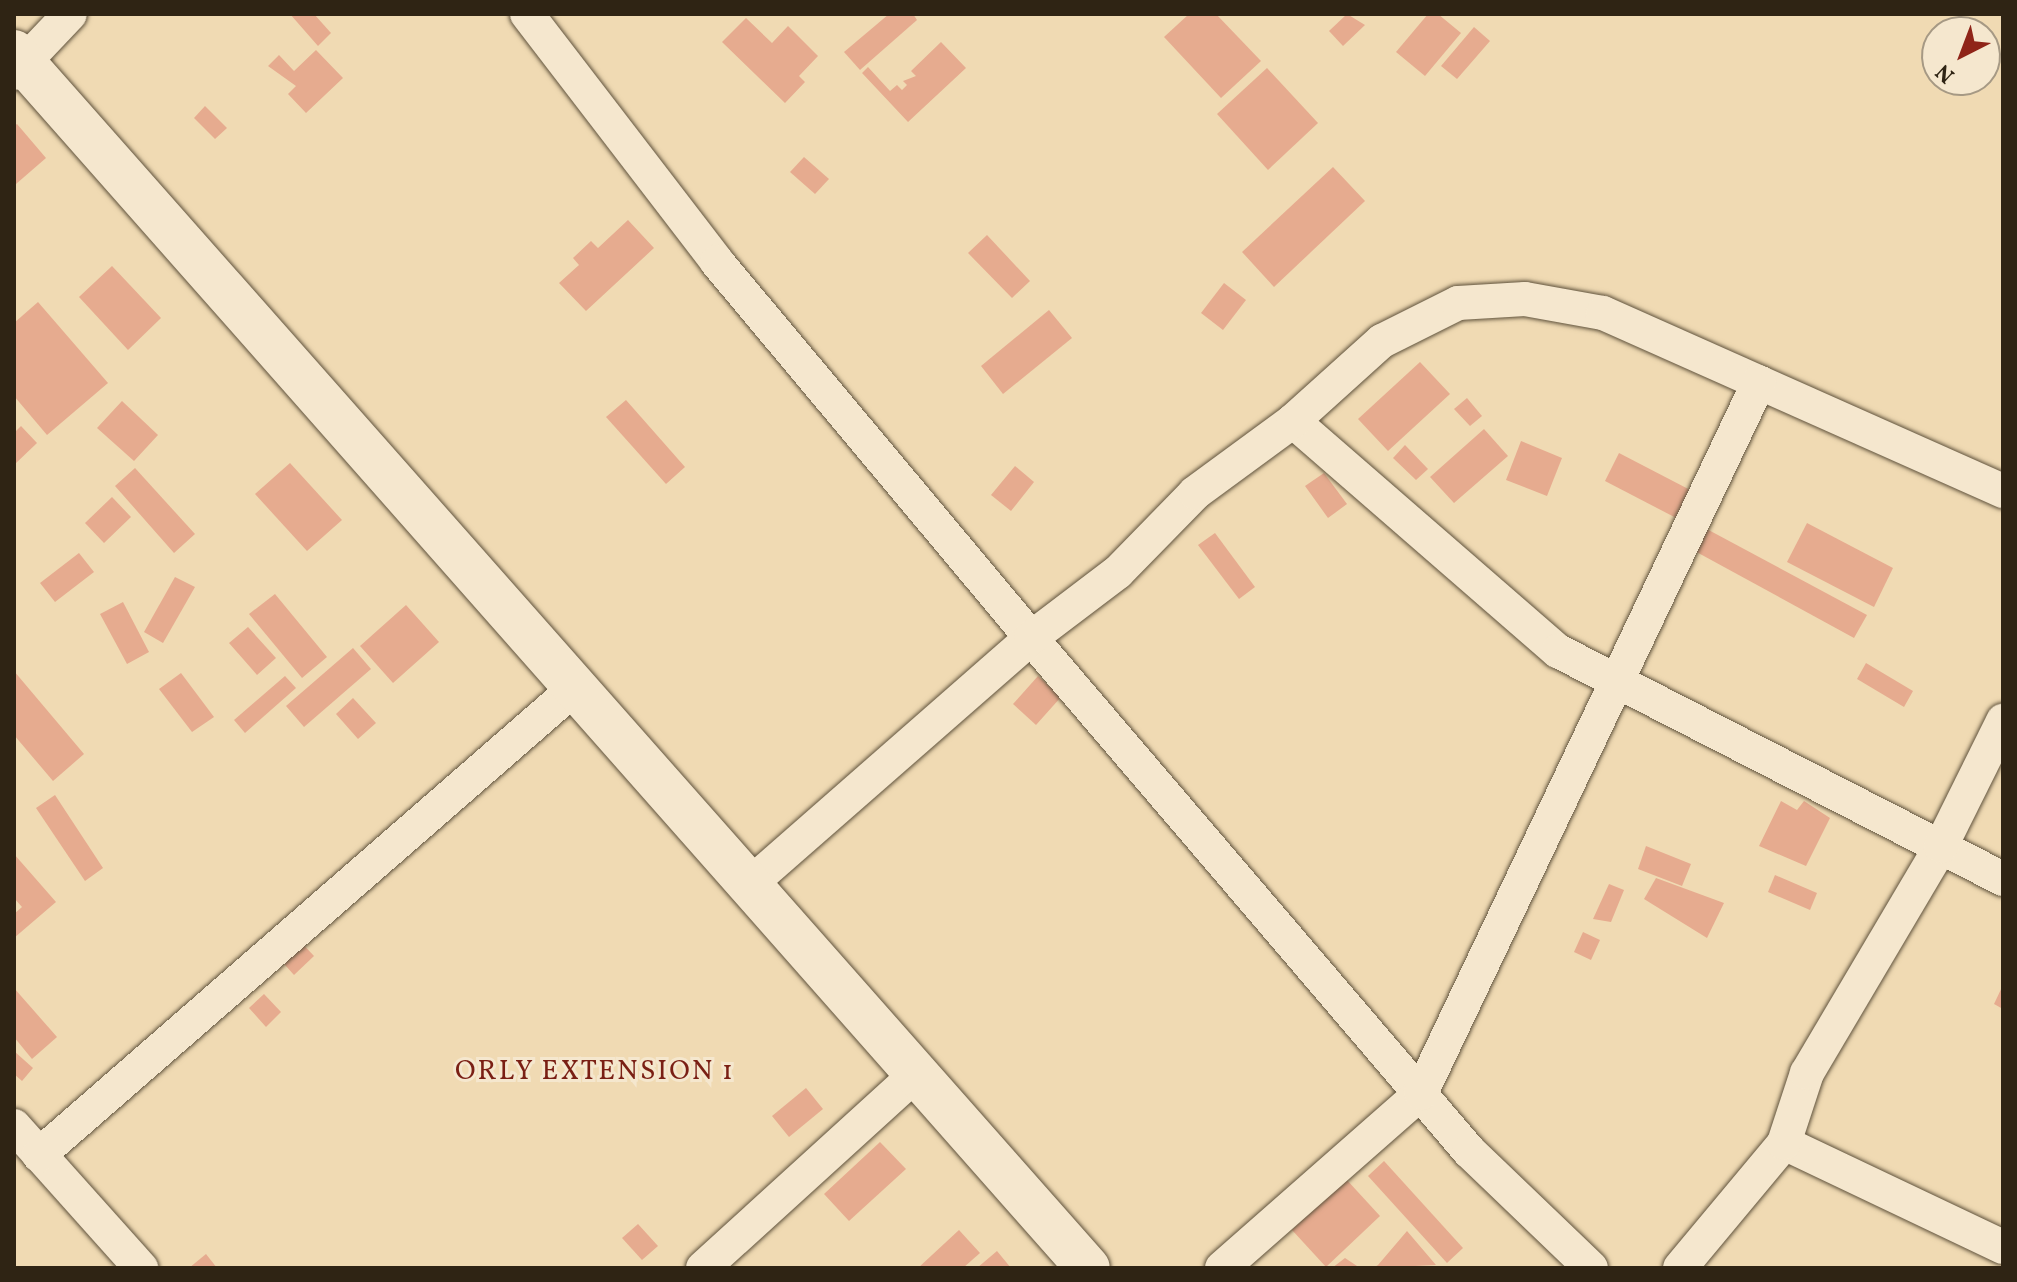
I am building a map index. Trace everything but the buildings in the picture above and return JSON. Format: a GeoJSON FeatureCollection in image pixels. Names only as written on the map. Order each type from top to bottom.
{"type":"FeatureCollection","features":[{"type":"Feature","properties":{"kind":"street"},"geometry":{"type":"LineString","coordinates":[[70,14],[18,63],[576,687],[1088,1268]]}},
{"type":"Feature","properties":{"kind":"street"},"geometry":{"type":"LineString","coordinates":[[527,14],[717,262],[1031,638],[1469,1151],[1591,1268]]}},
{"type":"Feature","properties":{"kind":"street"},"geometry":{"type":"LineString","coordinates":[[750,884],[1031,638],[1118,572],[1195,493],[1293,421],[1382,341],[1458,303],[1525,299],[1603,313],[2003,491]]}},
{"type":"Feature","properties":{"kind":"street"},"geometry":{"type":"LineString","coordinates":[[1222,1268],[1421,1093],[1759,382]]}},
{"type":"Feature","properties":{"kind":"street"},"geometry":{"type":"LineString","coordinates":[[1293,421],[1475,574],[1526,627],[1616,683],[2003,879]]}},
{"type":"Feature","properties":{"kind":"street"},"geometry":{"type":"LineString","coordinates":[[39,1155],[576,687]]}},
{"type":"Feature","properties":{"kind":"street"},"geometry":{"type":"LineString","coordinates":[[1680,1268],[1784,1143],[1807,1073],[1941,846],[2003,721]]}},
{"type":"Feature","properties":{"kind":"street"},"geometry":{"type":"LineString","coordinates":[[703,1268],[917,1073]]}},
{"type":"Feature","properties":{"kind":"street"},"geometry":{"type":"LineString","coordinates":[[14,1126],[141,1268]]}},
{"type":"Feature","properties":{"kind":"street"},"geometry":{"type":"LineString","coordinates":[[1784,1143],[2003,1247]]}},
{"type":"Feature","properties":{"kind":"district","name":"ORLY EXTENSION 1"},"geometry":{"type":"Point","coordinates":[595,1072]}}]}
